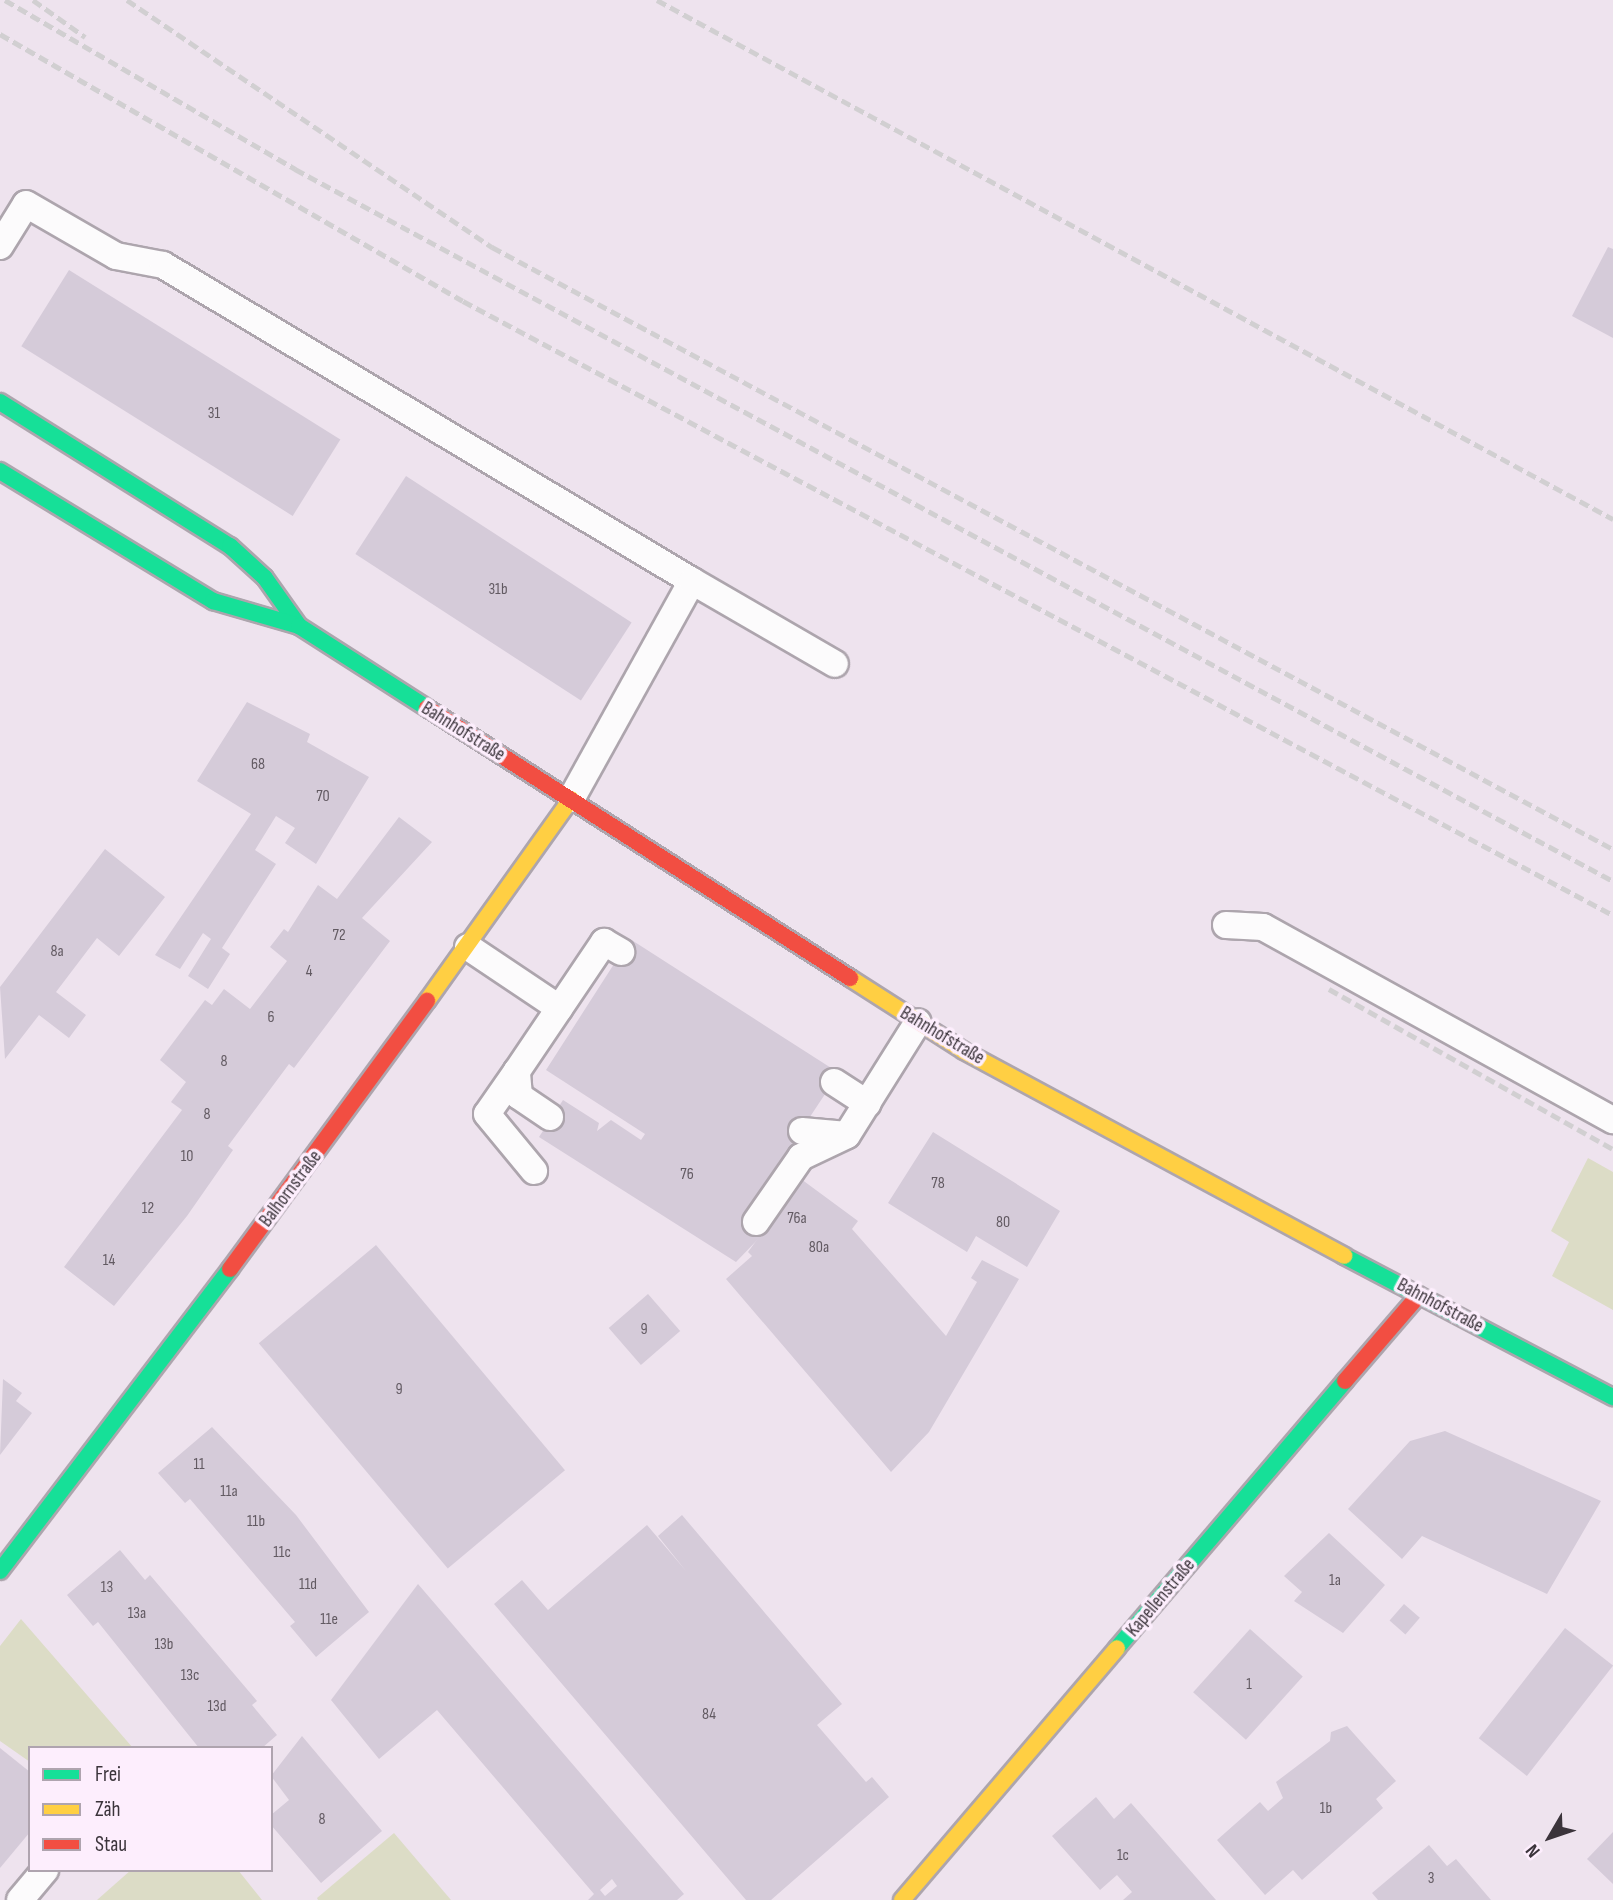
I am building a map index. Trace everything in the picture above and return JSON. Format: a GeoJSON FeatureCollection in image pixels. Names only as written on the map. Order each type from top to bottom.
{"type":"FeatureCollection","features":[{"type":"Feature","properties":{"kind":"main road","name":"Bahnhofstraße"},"geometry":{"type":"LineString","coordinates":[[0,402],[230,546],[265,578],[299,626]]}},
{"type":"Feature","properties":{"kind":"main road","name":"Bahnhofstraße"},"geometry":{"type":"LineString","coordinates":[[0,471],[213,601],[299,626],[918,1022],[1138,1149],[1613,1397]]}},
{"type":"Feature","properties":{"kind":"main road","name":"Balhornstraße"},"geometry":{"type":"LineString","coordinates":[[0,1572],[468,947],[571,799]]}},
{"type":"Feature","properties":{"kind":"main road","name":"Kapellenstraße"},"geometry":{"type":"LineString","coordinates":[[902,1900],[1419,1295]]}},
{"type":"Feature","properties":{"kind":"lane"},"geometry":{"type":"LineString","coordinates":[[0,246],[26,204],[116,256],[163,265],[692,582],[835,664]]}},
{"type":"Feature","properties":{"kind":"lane"},"geometry":{"type":"LineString","coordinates":[[571,799],[692,582]]}},
{"type":"Feature","properties":{"kind":"lane"},"geometry":{"type":"LineString","coordinates":[[1226,925],[1263,927],[1613,1119]]}},
{"type":"Feature","properties":{"kind":"lane"},"geometry":{"type":"LineString","coordinates":[[534,1171],[487,1114],[518,1083],[550,1042],[559,1008],[584,990],[604,942],[621,952]]}},
{"type":"Feature","properties":{"kind":"lane"},"geometry":{"type":"LineString","coordinates":[[468,947],[559,1008]]}},
{"type":"Feature","properties":{"kind":"lane"},"geometry":{"type":"LineString","coordinates":[[756,1222],[801,1157],[847,1135],[918,1022]]}},
{"type":"Feature","properties":{"kind":"lane"},"geometry":{"type":"LineString","coordinates":[[834,1082],[867,1104]]}},
{"type":"Feature","properties":{"kind":"lane"},"geometry":{"type":"LineString","coordinates":[[518,1083],[550,1117]]}},
{"type":"Feature","properties":{"kind":"lane"},"geometry":{"type":"LineString","coordinates":[[802,1131],[847,1135]]}},
{"type":"Feature","properties":{"kind":"lane"},"geometry":{"type":"LineString","coordinates":[[20,1900],[43,1872]]}},
{"type":"Feature","properties":{"kind":"green space"},"geometry":{"type":"Polygon","coordinates":[[[1588,1158],[1613,1172],[1613,1310],[1552,1276],[1569,1242],[1551,1231],[1588,1158]]]}},
{"type":"Feature","properties":{"kind":"green space"},"geometry":{"type":"Polygon","coordinates":[[[21,1619],[131,1746],[28,1746],[28,1761],[0,1741],[0,1646],[21,1619]]]}},
{"type":"Feature","properties":{"kind":"green space"},"geometry":{"type":"Polygon","coordinates":[[[394,1833],[451,1900],[318,1900],[317,1898],[394,1833]]]}},
{"type":"Feature","properties":{"kind":"green space"},"geometry":{"type":"Polygon","coordinates":[[[129,1872],[240,1872],[262,1900],[97,1900],[129,1872]]]}},
{"type":"Feature","properties":{"kind":"building"},"geometry":{"type":"Polygon","coordinates":[[[1608,247],[1613,249],[1613,338],[1572,316],[1608,247]]]}},
{"type":"Feature","properties":{"kind":"building"},"geometry":{"type":"Polygon","coordinates":[[[69,270],[340,440],[293,516],[21,346],[69,270]]]}},
{"type":"Feature","properties":{"kind":"building"},"geometry":{"type":"Polygon","coordinates":[[[406,476],[632,623],[581,701],[355,554],[406,476]]]}},
{"type":"Feature","properties":{"kind":"building"},"geometry":{"type":"Polygon","coordinates":[[[247,702],[310,734],[307,742],[369,777],[316,864],[285,843],[295,828],[276,816],[255,850],[276,864],[222,948],[230,954],[208,989],[188,976],[211,939],[203,933],[180,969],[155,955],[251,814],[197,781],[247,702]]]}},
{"type":"Feature","properties":{"kind":"building"},"geometry":{"type":"Polygon","coordinates":[[[399,817],[432,842],[362,918],[390,941],[294,1068],[289,1064],[228,1146],[233,1150],[187,1216],[114,1306],[64,1267],[182,1110],[171,1102],[186,1082],[160,1060],[205,1000],[212,1005],[224,989],[250,1009],[287,961],[270,947],[284,929],[288,932],[318,885],[337,899],[399,817]]]}},
{"type":"Feature","properties":{"kind":"building"},"geometry":{"type":"Polygon","coordinates":[[[105,849],[165,897],[119,956],[97,938],[56,992],[86,1015],[69,1038],[39,1015],[5,1059],[0,987],[105,849]]]}},
{"type":"Feature","properties":{"kind":"building"},"geometry":{"type":"Polygon","coordinates":[[[630,939],[839,1073],[749,1209],[763,1234],[736,1262],[539,1137],[563,1100],[599,1123],[597,1131],[611,1120],[641,1140],[645,1134],[546,1070],[630,939]]]}},
{"type":"Feature","properties":{"kind":"building"},"geometry":{"type":"Polygon","coordinates":[[[933,1132],[1060,1211],[1027,1267],[976,1236],[967,1252],[888,1203],[933,1132]]]}},
{"type":"Feature","properties":{"kind":"building"},"geometry":{"type":"Polygon","coordinates":[[[801,1179],[858,1221],[852,1229],[946,1336],[977,1282],[971,1278],[982,1260],[1019,1279],[929,1432],[891,1472],[726,1279],[752,1256],[748,1252],[801,1179]]]}},
{"type":"Feature","properties":{"kind":"building"},"geometry":{"type":"Polygon","coordinates":[[[376,1245],[565,1470],[448,1569],[259,1343],[376,1245]]]}},
{"type":"Feature","properties":{"kind":"building"},"geometry":{"type":"Polygon","coordinates":[[[648,1294],[680,1331],[641,1365],[609,1328],[648,1294]]]}},
{"type":"Feature","properties":{"kind":"building"},"geometry":{"type":"Polygon","coordinates":[[[3,1379],[22,1393],[16,1401],[32,1413],[0,1455],[3,1379]]]}},
{"type":"Feature","properties":{"kind":"building"},"geometry":{"type":"Polygon","coordinates":[[[212,1427],[296,1515],[369,1612],[316,1657],[290,1626],[295,1622],[190,1499],[185,1503],[158,1473],[212,1427]]]}},
{"type":"Feature","properties":{"kind":"building"},"geometry":{"type":"Polygon","coordinates":[[[1445,1431],[1601,1501],[1547,1594],[1422,1536],[1402,1559],[1348,1509],[1410,1441],[1445,1431]]]}},
{"type":"Feature","properties":{"kind":"building"},"geometry":{"type":"Polygon","coordinates":[[[682,1515],[842,1704],[817,1725],[866,1782],[872,1777],[889,1797],[771,1900],[746,1900],[494,1604],[522,1580],[548,1610],[647,1525],[686,1571],[658,1536],[682,1515]]]}},
{"type":"Feature","properties":{"kind":"building"},"geometry":{"type":"Polygon","coordinates":[[[1329,1533],[1385,1585],[1343,1633],[1294,1601],[1302,1592],[1284,1576],[1329,1533]]]}},
{"type":"Feature","properties":{"kind":"building"},"geometry":{"type":"Polygon","coordinates":[[[120,1550],[145,1580],[150,1575],[257,1701],[252,1705],[277,1735],[264,1746],[197,1746],[98,1622],[93,1626],[67,1595],[120,1550]]]}},
{"type":"Feature","properties":{"kind":"building"},"geometry":{"type":"Polygon","coordinates":[[[418,1584],[684,1894],[677,1900],[588,1900],[594,1894],[437,1710],[379,1759],[331,1700],[418,1584]],[[612,1879],[600,1890],[605,1896],[617,1886],[612,1879]]]}},
{"type":"Feature","properties":{"kind":"building"},"geometry":{"type":"Polygon","coordinates":[[[1404,1604],[1420,1618],[1405,1634],[1390,1621],[1404,1604]]]}},
{"type":"Feature","properties":{"kind":"building"},"geometry":{"type":"Polygon","coordinates":[[[1565,1628],[1613,1666],[1527,1776],[1479,1738],[1565,1628]]]}},
{"type":"Feature","properties":{"kind":"building"},"geometry":{"type":"Polygon","coordinates":[[[1250,1629],[1303,1677],[1246,1740],[1193,1692],[1250,1629]]]}},
{"type":"Feature","properties":{"kind":"building"},"geometry":{"type":"Polygon","coordinates":[[[1347,1726],[1396,1781],[1376,1799],[1383,1808],[1302,1880],[1293,1870],[1265,1895],[1217,1840],[1260,1802],[1268,1811],[1283,1798],[1276,1782],[1330,1741],[1331,1732],[1347,1726]]]}},
{"type":"Feature","properties":{"kind":"building"},"geometry":{"type":"Polygon","coordinates":[[[302,1736],[382,1831],[321,1883],[273,1827],[273,1813],[289,1800],[273,1779],[273,1773],[302,1736]]]}},
{"type":"Feature","properties":{"kind":"building"},"geometry":{"type":"Polygon","coordinates":[[[0,1748],[28,1770],[28,1834],[0,1868],[0,1748]]]}},
{"type":"Feature","properties":{"kind":"building"},"geometry":{"type":"Polygon","coordinates":[[[1096,1797],[1114,1819],[1131,1803],[1216,1900],[1123,1900],[1132,1892],[1117,1875],[1100,1890],[1052,1836],[1096,1797]]]}},
{"type":"Feature","properties":{"kind":"building"},"geometry":{"type":"Polygon","coordinates":[[[1613,1832],[1613,1884],[1587,1859],[1613,1832]]]}},
{"type":"Feature","properties":{"kind":"building"},"geometry":{"type":"Polygon","coordinates":[[[1429,1845],[1447,1866],[1456,1859],[1491,1900],[1378,1900],[1372,1893],[1429,1845]]]}},
{"type":"Feature","properties":{"kind":"railway"},"geometry":{"type":"LineString","coordinates":[[5,0],[295,169],[1613,881]]}},
{"type":"Feature","properties":{"kind":"railway"},"geometry":{"type":"LineString","coordinates":[[33,0],[85,37]]}},
{"type":"Feature","properties":{"kind":"railway"},"geometry":{"type":"LineString","coordinates":[[127,0],[492,247],[1613,849]]}},
{"type":"Feature","properties":{"kind":"railway"},"geometry":{"type":"LineString","coordinates":[[657,0],[1613,519]]}},
{"type":"Feature","properties":{"kind":"railway"},"geometry":{"type":"LineString","coordinates":[[0,34],[463,301],[1613,915]]}},
{"type":"Feature","properties":{"kind":"railway"},"geometry":{"type":"LineString","coordinates":[[1329,989],[1613,1149]]}},
{"type":"Feature","properties":{"kind":"traffic: fast"},"geometry":{"type":"LineString","coordinates":[[0,402],[230,546],[265,578],[299,626]]}},
{"type":"Feature","properties":{"kind":"traffic: fast"},"geometry":{"type":"LineString","coordinates":[[0,471],[213,601],[299,626],[427,708]]}},
{"type":"Feature","properties":{"kind":"traffic: fast"},"geometry":{"type":"LineString","coordinates":[[1344,1256],[1613,1397]]}},
{"type":"Feature","properties":{"kind":"traffic: fast"},"geometry":{"type":"LineString","coordinates":[[0,1571],[230,1269]]}},
{"type":"Feature","properties":{"kind":"traffic: fast"},"geometry":{"type":"LineString","coordinates":[[1117,1648],[1345,1381]]}},
{"type":"Feature","properties":{"kind":"traffic: slow"},"geometry":{"type":"LineString","coordinates":[[427,1001],[571,799]]}},
{"type":"Feature","properties":{"kind":"traffic: slow"},"geometry":{"type":"LineString","coordinates":[[850,978],[964,1051],[1344,1256]]}},
{"type":"Feature","properties":{"kind":"traffic: slow"},"geometry":{"type":"LineString","coordinates":[[902,1900],[1117,1648]]}},
{"type":"Feature","properties":{"kind":"traffic: jam"},"geometry":{"type":"LineString","coordinates":[[427,708],[850,978]]}},
{"type":"Feature","properties":{"kind":"traffic: jam"},"geometry":{"type":"LineString","coordinates":[[230,1269],[427,1001]]}},
{"type":"Feature","properties":{"kind":"traffic: jam"},"geometry":{"type":"LineString","coordinates":[[1345,1381],[1419,1295]]}}]}
